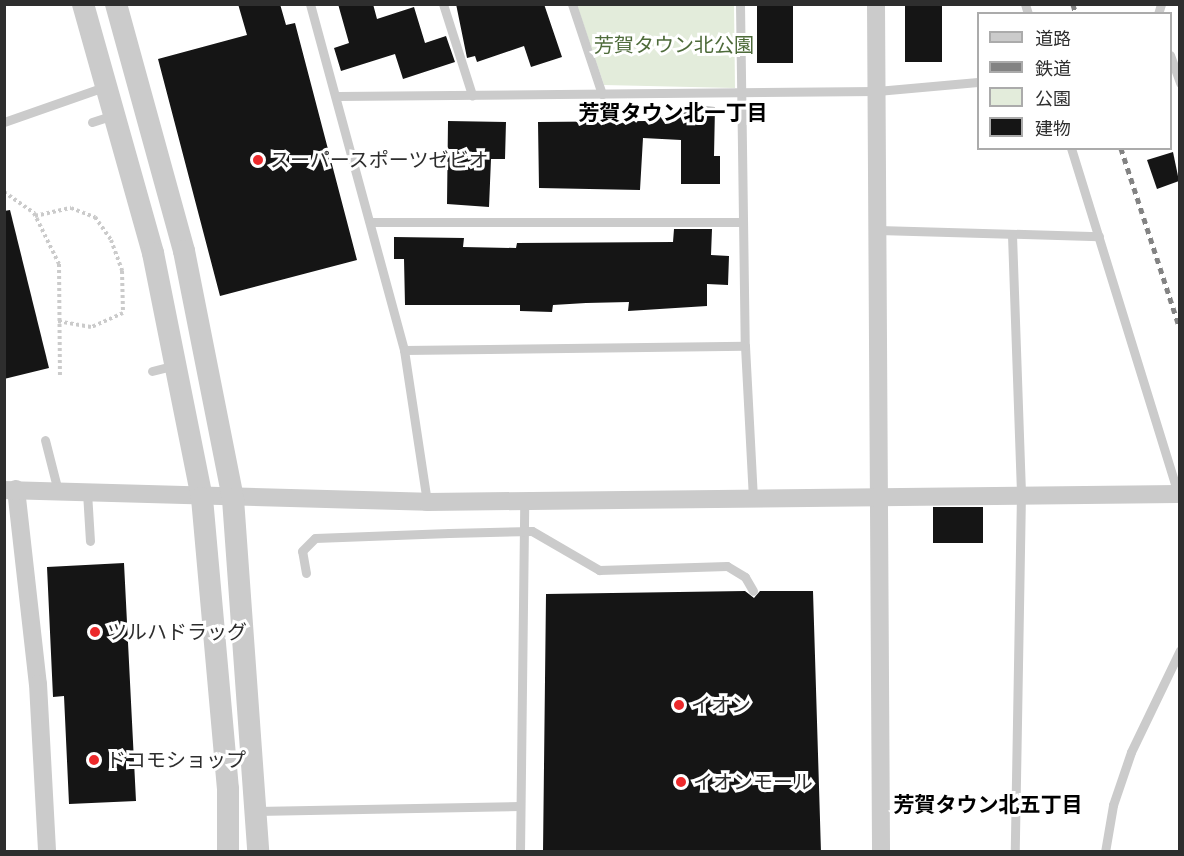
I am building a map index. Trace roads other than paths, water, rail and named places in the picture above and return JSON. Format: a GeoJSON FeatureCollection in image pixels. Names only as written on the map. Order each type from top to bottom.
{"type":"FeatureCollection","features":[{"type":"Feature","properties":{"kind":"street"},"geometry":{"type":"LineString","coordinates":[[83,4],[116,114],[153,253],[202,498],[228,789],[228,852]]}},
{"type":"Feature","properties":{"kind":"street"},"geometry":{"type":"LineString","coordinates":[[116,4],[184,251],[233,499],[258,852]]}},
{"type":"Feature","properties":{"kind":"street"},"geometry":{"type":"LineString","coordinates":[[876,4],[878,91],[877,496],[881,852]]}},
{"type":"Feature","properties":{"kind":"street"},"geometry":{"type":"LineString","coordinates":[[47,852],[38,684],[10,489],[233,499],[427,501],[753,500],[1021,493],[1179,496]]}},
{"type":"Feature","properties":{"kind":"lane"},"geometry":{"type":"LineString","coordinates":[[310,4],[338,96],[404,350],[427,501]]}},
{"type":"Feature","properties":{"kind":"lane"},"geometry":{"type":"LineString","coordinates":[[443,4],[472,95]]}},
{"type":"Feature","properties":{"kind":"lane"},"geometry":{"type":"LineString","coordinates":[[572,4],[602,94]]}},
{"type":"Feature","properties":{"kind":"lane"},"geometry":{"type":"LineString","coordinates":[[740,4],[746,346],[753,500]]}},
{"type":"Feature","properties":{"kind":"lane"},"geometry":{"type":"LineString","coordinates":[[1172,61],[1179,83]]}},
{"type":"Feature","properties":{"kind":"lane"},"geometry":{"type":"LineString","coordinates":[[338,96],[878,91],[977,81]]}},
{"type":"Feature","properties":{"kind":"lane"},"geometry":{"type":"LineString","coordinates":[[4,122],[108,86]]}},
{"type":"Feature","properties":{"kind":"lane"},"geometry":{"type":"LineString","coordinates":[[92,122],[116,114]]}},
{"type":"Feature","properties":{"kind":"lane"},"geometry":{"type":"LineString","coordinates":[[1072,150],[1179,496]]}},
{"type":"Feature","properties":{"kind":"lane"},"geometry":{"type":"LineString","coordinates":[[371,222],[743,222]]}},
{"type":"Feature","properties":{"kind":"lane"},"geometry":{"type":"LineString","coordinates":[[878,230],[1099,236]]}},
{"type":"Feature","properties":{"kind":"lane"},"geometry":{"type":"LineString","coordinates":[[1012,235],[1021,493],[1015,852]]}},
{"type":"Feature","properties":{"kind":"lane"},"geometry":{"type":"LineString","coordinates":[[404,350],[746,346]]}},
{"type":"Feature","properties":{"kind":"lane"},"geometry":{"type":"LineString","coordinates":[[152,371],[176,365]]}},
{"type":"Feature","properties":{"kind":"lane"},"geometry":{"type":"LineString","coordinates":[[45,440],[57,490]]}},
{"type":"Feature","properties":{"kind":"lane"},"geometry":{"type":"LineString","coordinates":[[87,492],[90,541]]}},
{"type":"Feature","properties":{"kind":"lane"},"geometry":{"type":"LineString","coordinates":[[520,852],[524,501]]}},
{"type":"Feature","properties":{"kind":"lane"},"geometry":{"type":"LineString","coordinates":[[306,573],[302,551],[315,538],[532,531],[598,570],[727,566],[745,577],[753,591]]}},
{"type":"Feature","properties":{"kind":"lane"},"geometry":{"type":"LineString","coordinates":[[1105,852],[1113,805],[1131,752],[1179,650]]}},
{"type":"Feature","properties":{"kind":"lane"},"geometry":{"type":"LineString","coordinates":[[256,811],[520,806]]}},
{"type":"Feature","properties":{"kind":"railway"},"geometry":{"type":"LineString","coordinates":[[1073,4],[1075,12]]}},
{"type":"Feature","properties":{"kind":"railway"},"geometry":{"type":"LineString","coordinates":[[1122,150],[1180,328]]}},
{"type":"Feature","properties":{"kind":"place","name":"スーパースポーツゼビオ"},"geometry":{"type":"Point","coordinates":[258,160]}},
{"type":"Feature","properties":{"kind":"place","name":"ツルハドラッグ"},"geometry":{"type":"Point","coordinates":[95,632]}},
{"type":"Feature","properties":{"kind":"place","name":"イオン"},"geometry":{"type":"Point","coordinates":[679,705]}},
{"type":"Feature","properties":{"kind":"place","name":"ドコモショップ"},"geometry":{"type":"Point","coordinates":[94,760]}},
{"type":"Feature","properties":{"kind":"place","name":"イオンモール"},"geometry":{"type":"Point","coordinates":[681,782]}},
{"type":"Feature","properties":{"kind":"district","name":"芳賀タウン北一丁目"},"geometry":{"type":"Point","coordinates":[673,113]}},
{"type":"Feature","properties":{"kind":"district","name":"芳賀タウン北五丁目"},"geometry":{"type":"Point","coordinates":[988,805]}},
{"type":"Feature","properties":{"kind":"park label","name":"芳賀タウン北公園"},"geometry":{"type":"Point","coordinates":[674,45]}}]}
